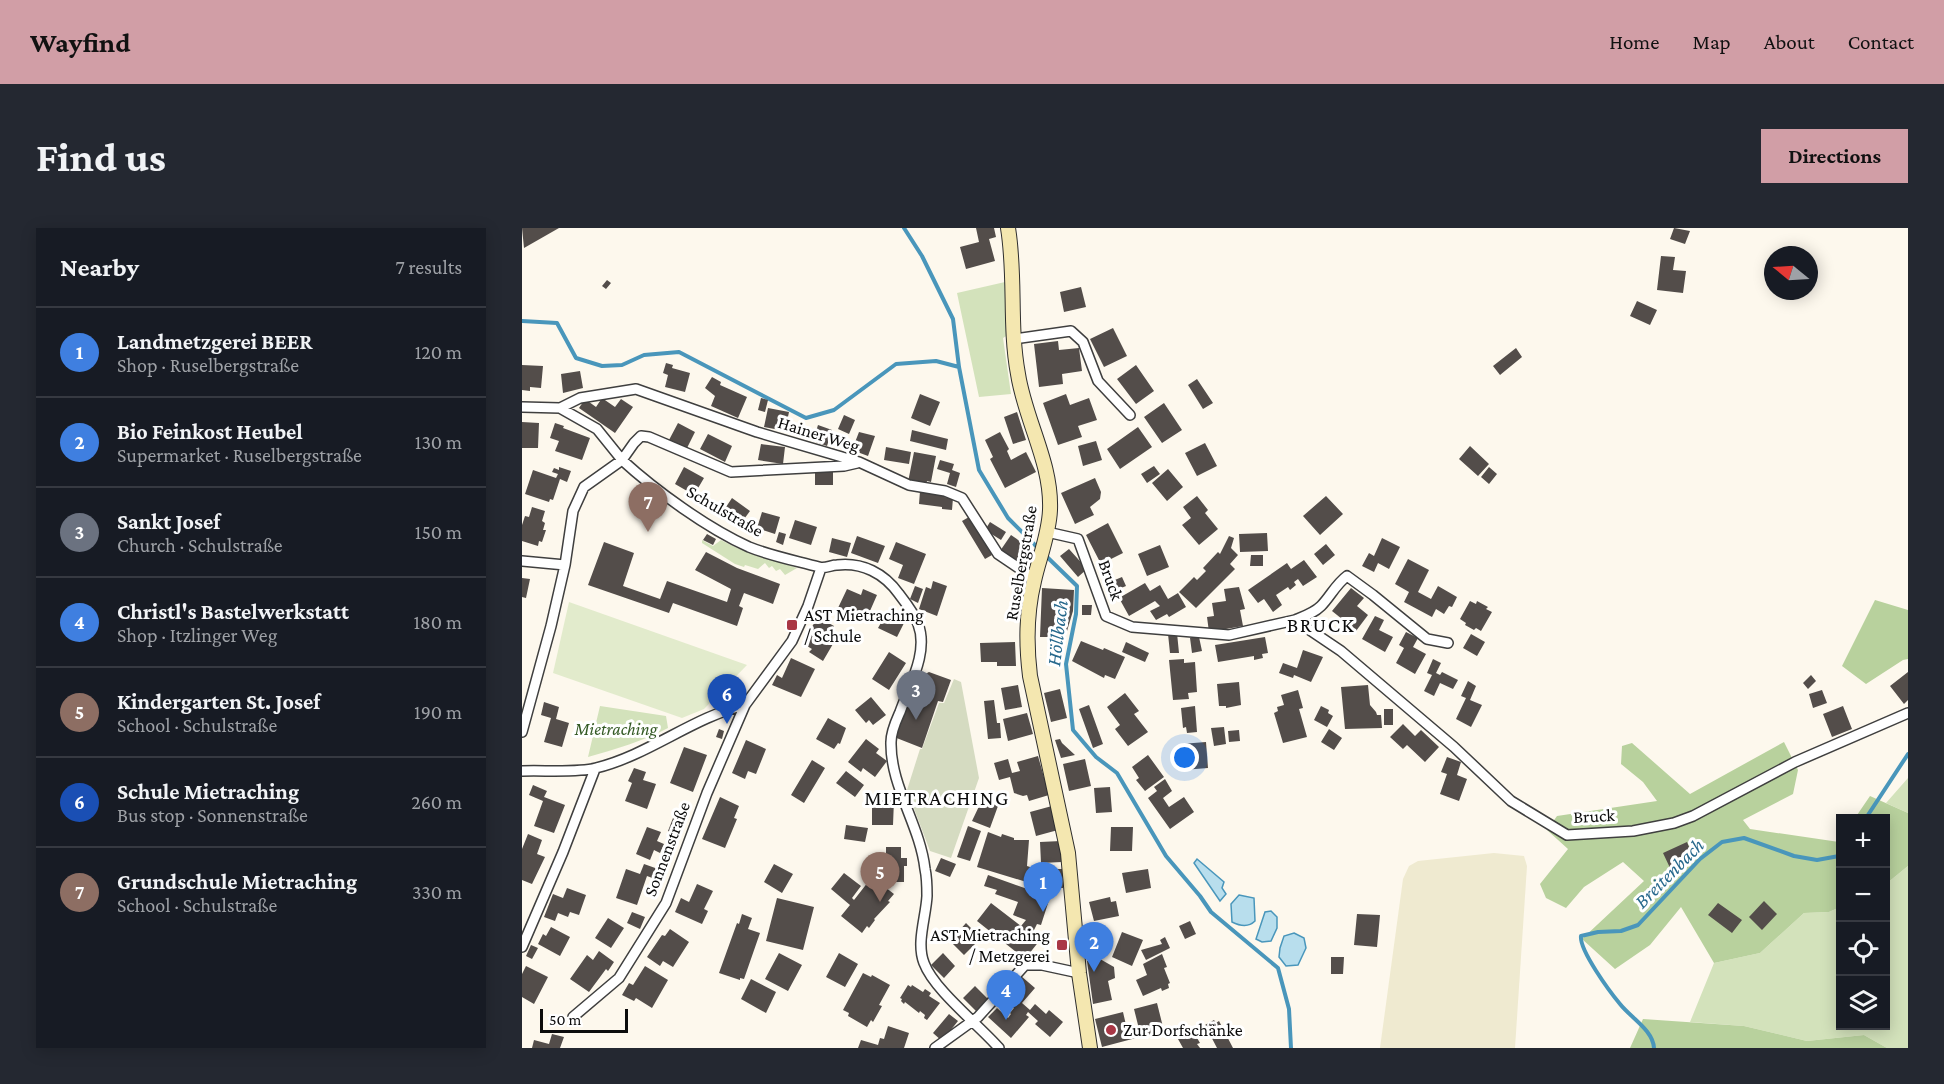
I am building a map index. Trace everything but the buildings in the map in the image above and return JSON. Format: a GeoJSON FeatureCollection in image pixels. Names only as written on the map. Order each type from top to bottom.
{"type":"FeatureCollection","features":[{"type":"Feature","properties":{"kind":"main road","name":"Ruselbergstraße"},"geometry":{"type":"LineString","coordinates":[[1008,228],[1014,290],[1014,339],[1022,394],[1048,481],[1050,513],[1027,617],[1027,651],[1030,676],[1068,853],[1079,973],[1090,1048]]}},
{"type":"Feature","properties":{"kind":"street"},"geometry":{"type":"LineString","coordinates":[[1014,339],[1071,331],[1083,342],[1098,381],[1130,415]]}},
{"type":"Feature","properties":{"kind":"street","name":"Hainer Weg"},"geometry":{"type":"LineString","coordinates":[[560,408],[580,398],[636,389],[757,432],[859,462],[909,485],[945,491],[962,498],[998,554],[1035,579]]}},
{"type":"Feature","properties":{"kind":"street","name":"Hainer Weg"},"geometry":{"type":"LineString","coordinates":[[522,407],[560,408],[597,429],[622,460]]}},
{"type":"Feature","properties":{"kind":"street"},"geometry":{"type":"LineString","coordinates":[[522,732],[565,565],[573,511],[584,487],[622,460],[641,436],[649,437],[730,472],[844,466],[859,462]]}},
{"type":"Feature","properties":{"kind":"street","name":"Schulstraße"},"geometry":{"type":"LineString","coordinates":[[622,460],[646,482],[725,534],[751,548],[821,568],[847,564],[862,566],[881,575],[899,594],[920,626],[919,661],[892,734],[892,757],[925,865],[927,896],[922,961],[943,990],[999,1048]]}},
{"type":"Feature","properties":{"kind":"street","name":"Bruck"},"geometry":{"type":"LineString","coordinates":[[1046,538],[1078,539],[1106,616],[1132,627],[1229,635],[1295,620],[1311,614],[1320,607],[1341,580],[1347,576],[1427,639],[1448,643]]}},
{"type":"Feature","properties":{"kind":"street"},"geometry":{"type":"LineString","coordinates":[[522,561],[565,565]]}},
{"type":"Feature","properties":{"kind":"street","name":"Sonnenstraße"},"geometry":{"type":"LineString","coordinates":[[573,1017],[619,978],[666,903],[707,793],[746,705],[792,641],[808,606],[821,568]]}},
{"type":"Feature","properties":{"kind":"street","name":"Bruck"},"geometry":{"type":"LineString","coordinates":[[1295,620],[1341,651],[1454,747],[1512,801],[1567,835],[1633,831],[1674,823],[1693,816],[1795,762],[1908,712]]}},
{"type":"Feature","properties":{"kind":"street"},"geometry":{"type":"LineString","coordinates":[[522,771],[595,768],[650,748],[724,710],[746,705]]}},
{"type":"Feature","properties":{"kind":"street"},"geometry":{"type":"LineString","coordinates":[[522,947],[563,852],[595,768]]}},
{"type":"Feature","properties":{"kind":"street"},"geometry":{"type":"LineString","coordinates":[[935,1048],[973,1021],[1024,965],[1042,965],[1079,973]]}},
{"type":"Feature","properties":{"kind":"shaded area"},"geometry":{"type":"Polygon","coordinates":[[[1494,853],[1524,856],[1527,866],[1515,1048],[1380,1048],[1403,879],[1409,866],[1418,861],[1494,853]]]}},
{"type":"Feature","properties":{"kind":"green space"},"geometry":{"type":"Polygon","coordinates":[[[1005,282],[1008,335],[1003,338],[1011,394],[979,397],[957,293],[1005,282]]]}},
{"type":"Feature","properties":{"kind":"green space"},"geometry":{"type":"Polygon","coordinates":[[[702,540],[713,546],[721,540],[737,548],[797,568],[785,575],[780,569],[776,571],[765,563],[758,569],[745,565],[744,567],[735,564],[702,543],[702,540]]]}},
{"type":"Feature","properties":{"kind":"green space"},"geometry":{"type":"Polygon","coordinates":[[[1875,600],[1908,610],[1908,659],[1866,684],[1842,666],[1875,600]]]}},
{"type":"Feature","properties":{"kind":"green space"},"geometry":{"type":"Polygon","coordinates":[[[569,602],[747,665],[704,709],[682,718],[553,673],[569,602]]]}},
{"type":"Feature","properties":{"kind":"green space"},"geometry":{"type":"Polygon","coordinates":[[[954,679],[961,682],[979,778],[951,858],[930,851],[907,790],[920,749],[922,749],[939,703],[944,703],[954,679]]]}},
{"type":"Feature","properties":{"kind":"green space","name":"Mietraching"},"geometry":{"type":"Polygon","coordinates":[[[600,706],[666,716],[668,728],[639,741],[588,757],[600,706]]]}},
{"type":"Feature","properties":{"kind":"green space"},"geometry":{"type":"Polygon","coordinates":[[[1784,742],[1798,770],[1793,794],[1743,820],[1750,829],[1836,842],[1836,909],[1829,912],[1804,913],[1760,953],[1714,963],[1681,907],[1650,945],[1615,969],[1582,939],[1644,881],[1623,862],[1584,887],[1566,908],[1546,898],[1540,884],[1568,849],[1547,830],[1557,816],[1657,801],[1643,782],[1621,764],[1622,746],[1632,743],[1690,794],[1784,742]]]}},
{"type":"Feature","properties":{"kind":"green space"},"geometry":{"type":"Polygon","coordinates":[[[1908,778],[1908,813],[1886,803],[1908,778]]]}},
{"type":"Feature","properties":{"kind":"green space"},"geometry":{"type":"Polygon","coordinates":[[[1870,796],[1908,813],[1908,866],[1890,881],[1890,814],[1858,814],[1870,796]]]}},
{"type":"Feature","properties":{"kind":"green space"},"geometry":{"type":"Polygon","coordinates":[[[1908,866],[1908,1048],[1887,1048],[1864,1035],[1807,1041],[1744,1026],[1690,1022],[1714,963],[1760,953],[1804,913],[1829,912],[1836,909],[1836,1030],[1890,1030],[1890,881],[1908,866]]]}},
{"type":"Feature","properties":{"kind":"green space"},"geometry":{"type":"Polygon","coordinates":[[[1643,1019],[1744,1026],[1807,1041],[1864,1035],[1887,1048],[1630,1048],[1643,1019]]]}},
{"type":"Feature","properties":{"kind":"water"},"geometry":{"type":"Polygon","coordinates":[[[1197,859],[1224,882],[1222,888],[1226,894],[1220,901],[1194,863],[1197,859]]]}},
{"type":"Feature","properties":{"kind":"water"},"geometry":{"type":"Polygon","coordinates":[[[1239,895],[1254,898],[1255,921],[1250,925],[1232,922],[1231,904],[1239,895]]]}},
{"type":"Feature","properties":{"kind":"water"},"geometry":{"type":"Polygon","coordinates":[[[1271,911],[1277,917],[1277,928],[1271,941],[1262,942],[1256,939],[1265,912],[1271,911]]]}},
{"type":"Feature","properties":{"kind":"water"},"geometry":{"type":"Polygon","coordinates":[[[1294,933],[1304,938],[1306,948],[1298,965],[1286,966],[1279,957],[1280,948],[1284,936],[1294,933]]]}},
{"type":"Feature","properties":{"kind":"waterway","name":"Höllbach"},"geometry":{"type":"LineString","coordinates":[[904,228],[922,256],[953,319],[959,367],[979,470],[1008,518],[1039,549]]}},
{"type":"Feature","properties":{"kind":"waterway"},"geometry":{"type":"LineString","coordinates":[[522,321],[557,323],[576,358],[602,366],[622,365],[644,355],[679,352],[806,418],[834,410],[896,364],[936,361],[959,367]]}},
{"type":"Feature","properties":{"kind":"waterway","name":"Höllbach"},"geometry":{"type":"LineString","coordinates":[[1044,554],[1077,586],[1076,614],[1066,664],[1073,730],[1096,757],[1117,773],[1166,856],[1211,912],[1278,968],[1289,1009],[1291,1048]]}},
{"type":"Feature","properties":{"kind":"waterway","name":"Breitenbach"},"geometry":{"type":"LineString","coordinates":[[1869,814],[1908,754]]}},
{"type":"Feature","properties":{"kind":"waterway","name":"Breitenbach"},"geometry":{"type":"LineString","coordinates":[[1654,1048],[1646,1030],[1620,1004],[1596,971],[1585,951],[1581,936],[1598,932],[1621,931],[1638,925],[1700,859],[1722,842],[1744,838],[1794,856],[1817,860],[1836,857]]}},
{"type":"Feature","properties":{"kind":"place","name":"Grundschule Mietraching"},"geometry":{"type":"Point","coordinates":[648,532]}},
{"type":"Feature","properties":{"kind":"place","name":"AST Mietraching / Schule"},"geometry":{"type":"Point","coordinates":[792,625]}},
{"type":"Feature","properties":{"kind":"place","name":"Sankt Josef"},"geometry":{"type":"Point","coordinates":[916,720]}},
{"type":"Feature","properties":{"kind":"place","name":"Schule Mietraching"},"geometry":{"type":"Point","coordinates":[727,724]}},
{"type":"Feature","properties":{"kind":"place","name":"Kindergarten St. Josef"},"geometry":{"type":"Point","coordinates":[880,902]}},
{"type":"Feature","properties":{"kind":"place","name":"Landmetzgerei BEER"},"geometry":{"type":"Point","coordinates":[1043,912]}},
{"type":"Feature","properties":{"kind":"place","name":"AST Mietraching / Metzgerei"},"geometry":{"type":"Point","coordinates":[1062,945]}},
{"type":"Feature","properties":{"kind":"place","name":"Bio Feinkost Heubel"},"geometry":{"type":"Point","coordinates":[1094,972]}},
{"type":"Feature","properties":{"kind":"place","name":"Christl's Bastelwerkstatt"},"geometry":{"type":"Point","coordinates":[1006,1020]}},
{"type":"Feature","properties":{"kind":"place","name":"Zur Dorfschänke"},"geometry":{"type":"Point","coordinates":[1111,1030]}},
{"type":"Feature","properties":{"kind":"district","name":"BRUCK"},"geometry":{"type":"Point","coordinates":[1321,625]}},
{"type":"Feature","properties":{"kind":"district","name":"MIETRACHING"},"geometry":{"type":"Point","coordinates":[937,798]}}]}
